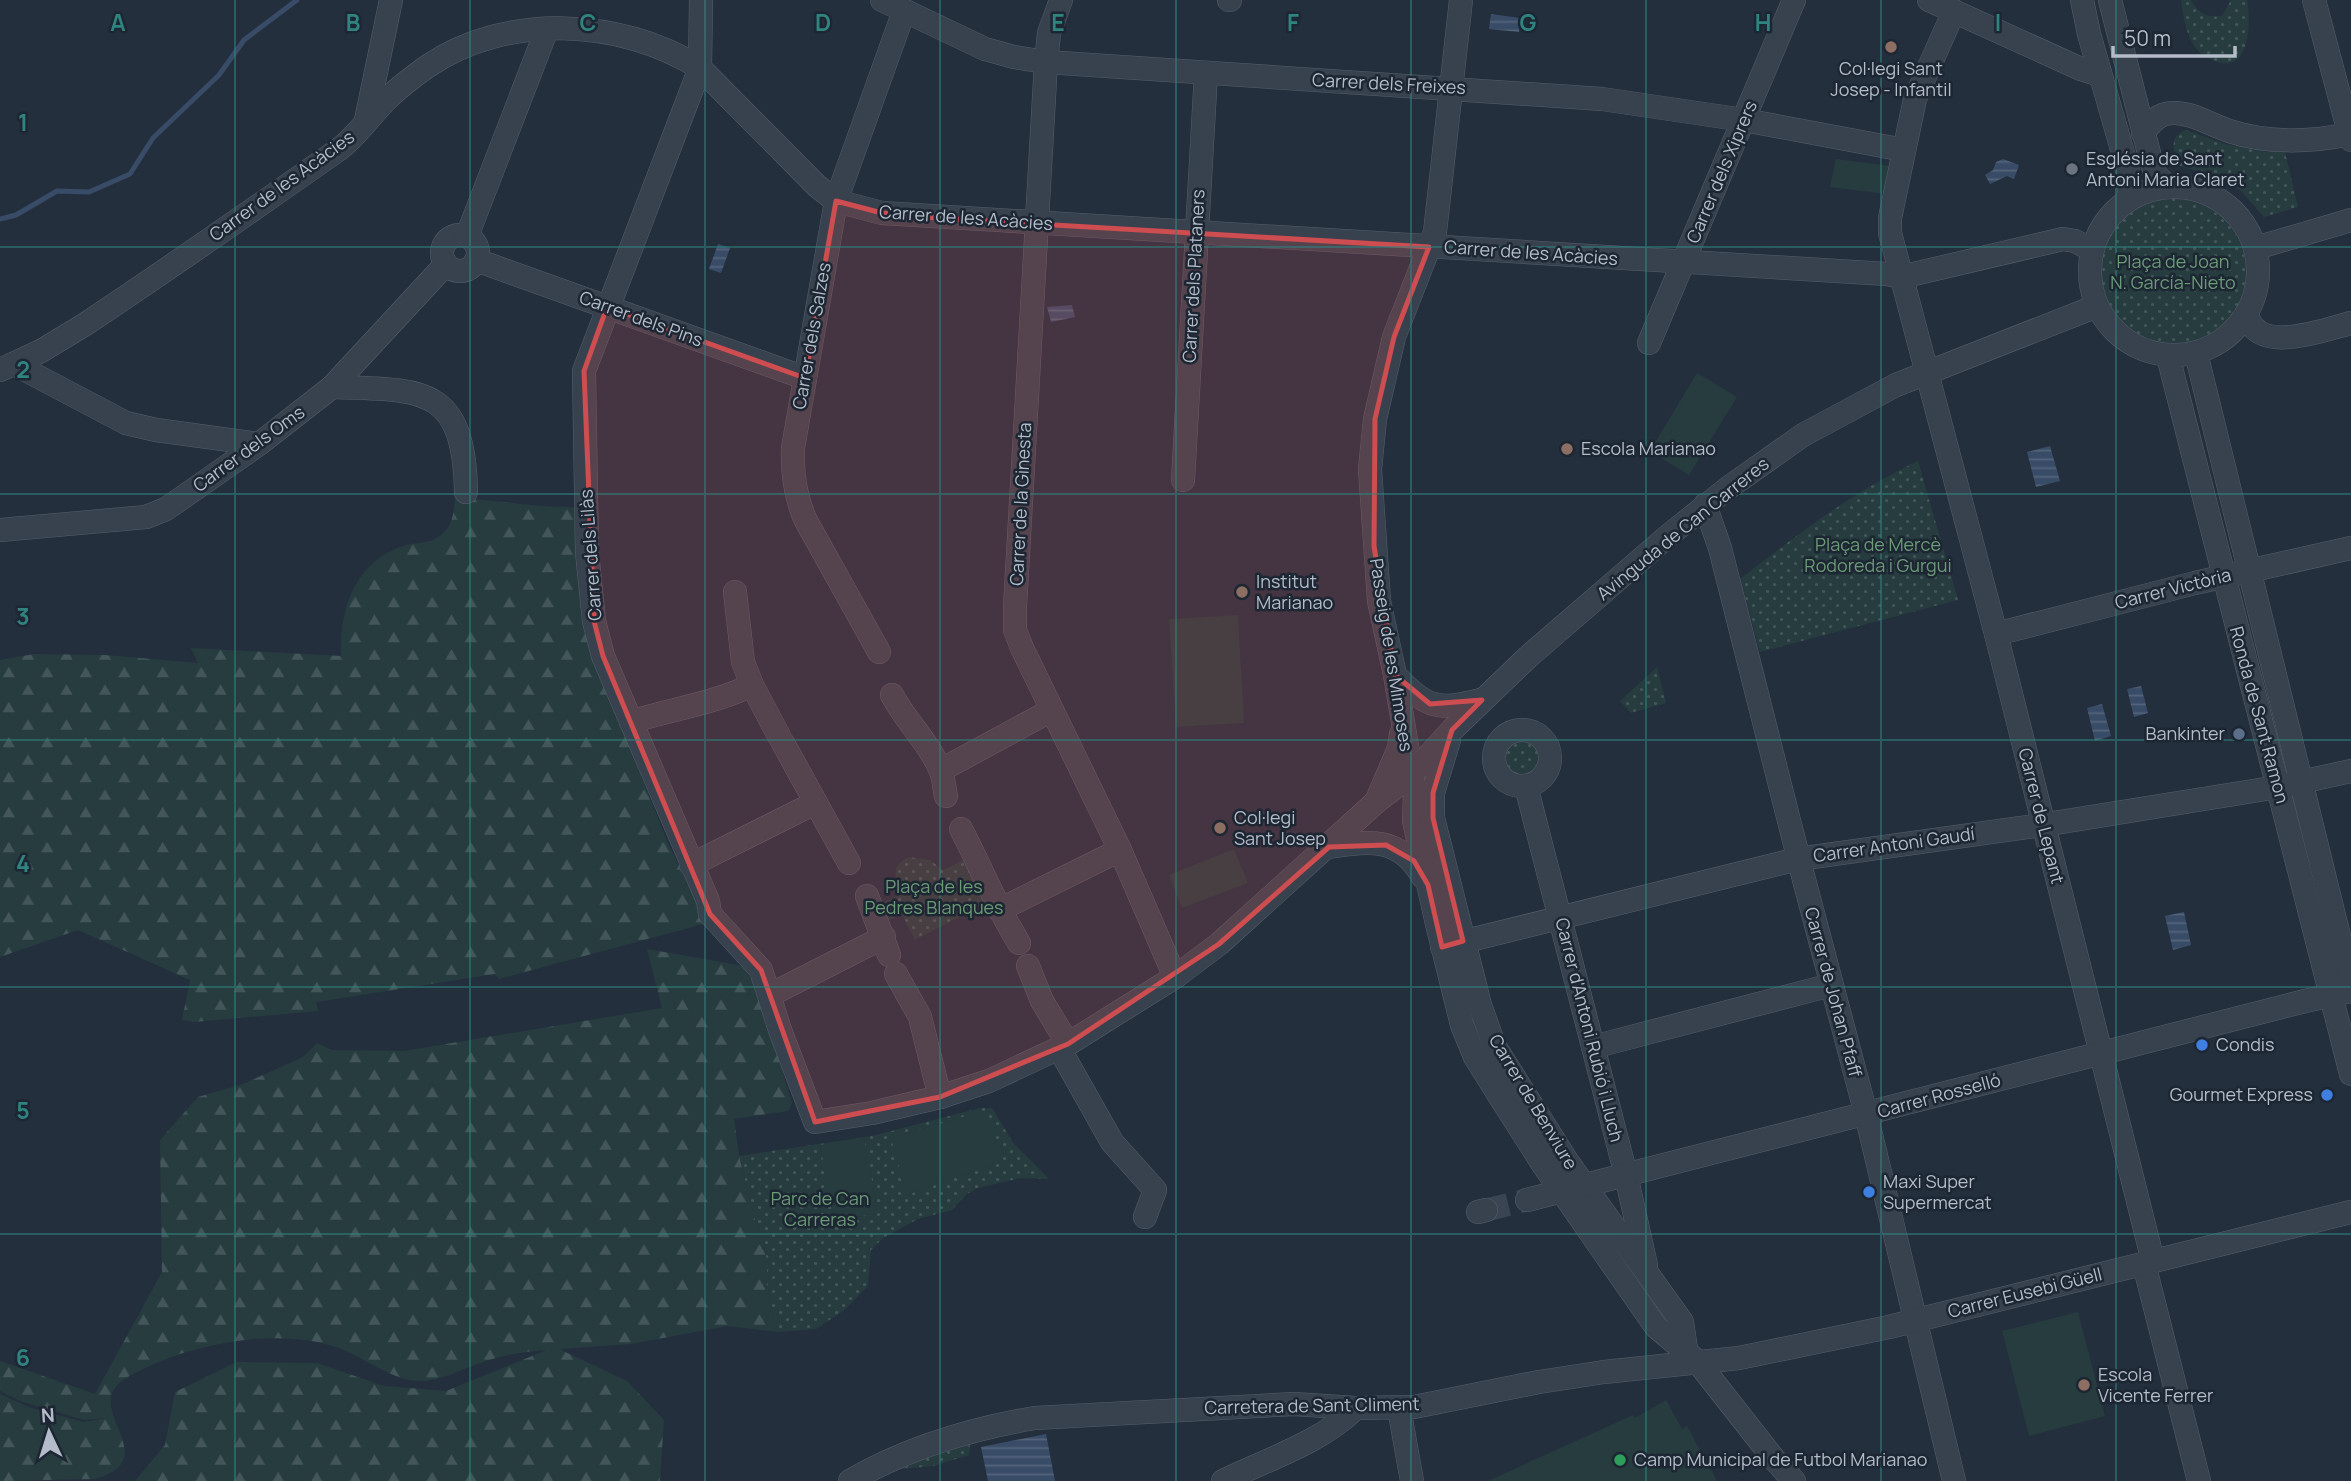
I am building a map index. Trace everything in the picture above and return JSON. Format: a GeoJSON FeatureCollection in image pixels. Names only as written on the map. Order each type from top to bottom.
{"type":"FeatureCollection","features":[{"type":"Feature","properties":{"kind":"street"},"geometry":{"type":"LineString","coordinates":[[365,124],[391,0]]}},
{"type":"Feature","properties":{"kind":"street","name":"Carrer dels Lilàs"},"geometry":{"type":"LineString","coordinates":[[701,0],[700,68],[584,371],[587,552],[594,621],[603,656],[708,901],[710,914],[761,970],[779,1030],[815,1122]]}},
{"type":"Feature","properties":{"kind":"street","name":"Carrer dels Freixes"},"geometry":{"type":"LineString","coordinates":[[882,0],[985,48],[1014,57],[1046,62],[1602,99],[1904,150]]}},
{"type":"Feature","properties":{"kind":"street","name":"Carrer de la Ginesta"},"geometry":{"type":"LineString","coordinates":[[1061,0],[1049,33],[1046,62],[1015,607],[1016,630],[1022,648],[1120,850],[1175,977]]}},
{"type":"Feature","properties":{"kind":"street","name":"Passeig de les Mimoses"},"geometry":{"type":"LineString","coordinates":[[1413,784],[1395,675],[1379,601],[1370,469],[1375,419],[1394,337],[1435,232],[1461,0]]}},
{"type":"Feature","properties":{"kind":"street","name":"Carrer dels Xiprers"},"geometry":{"type":"LineString","coordinates":[[1649,343],[1794,0]]}},
{"type":"Feature","properties":{"kind":"street"},"geometry":{"type":"LineString","coordinates":[[1929,0],[2081,69],[2100,75]]}},
{"type":"Feature","properties":{"kind":"street"},"geometry":{"type":"LineString","coordinates":[[2082,0],[2100,75],[2127,167],[2130,184],[2128,200]]}},
{"type":"Feature","properties":{"kind":"street"},"geometry":{"type":"LineString","coordinates":[[2110,0],[2156,176],[2168,187]]}},
{"type":"Feature","properties":{"kind":"street"},"geometry":{"type":"LineString","coordinates":[[2143,133],[2151,122],[2161,115],[2177,113],[2231,131],[2277,141],[2308,141],[2350,136],[2314,0]]}},
{"type":"Feature","properties":{"kind":"street","name":"Carrer dels Salzes"},"geometry":{"type":"LineString","coordinates":[[879,652],[805,519],[797,500],[792,466],[836,201],[904,11]]}},
{"type":"Feature","properties":{"kind":"street","name":"Carrer de Lepant"},"geometry":{"type":"LineString","coordinates":[[1954,11],[1915,99],[1890,226],[1900,277],[1996,634],[2100,1054],[2199,1481]]}},
{"type":"Feature","properties":{"kind":"street"},"geometry":{"type":"LineString","coordinates":[[467,236],[547,29]]}},
{"type":"Feature","properties":{"kind":"street","name":"Carrer de les Acàcies"},"geometry":{"type":"LineString","coordinates":[[7,367],[41,351],[130,294],[345,145],[386,100],[428,66],[454,52],[499,35],[547,29],[622,35],[686,59],[700,68],[805,176],[836,201],[882,213],[1887,274],[1900,277],[2063,239],[2075,241],[2092,250]]}},
{"type":"Feature","properties":{"kind":"street","name":"Carrer dels Plataners"},"geometry":{"type":"LineString","coordinates":[[1183,480],[1206,73]]}},
{"type":"Feature","properties":{"kind":"street"},"geometry":{"type":"LineString","coordinates":[[2168,187],[2194,189],[2226,204],[2241,220],[2256,248],[2258,285],[2248,313],[2237,328],[2218,343],[2196,353],[2168,356],[2149,352],[2126,341],[2109,326],[2097,306],[2089,274],[2092,250],[2103,225],[2112,214],[2128,200],[2147,191],[2168,187]]}},
{"type":"Feature","properties":{"kind":"street"},"geometry":{"type":"LineString","coordinates":[[2256,248],[2351,220]]}},
{"type":"Feature","properties":{"kind":"street"},"geometry":{"type":"LineString","coordinates":[[455,235],[467,236],[475,243],[478,254],[476,260],[473,265],[462,270],[451,268],[446,264],[442,253],[446,242],[455,235]]}},
{"type":"Feature","properties":{"kind":"street","name":"Carrer dels Pins"},"geometry":{"type":"LineString","coordinates":[[476,260],[805,378]]}},
{"type":"Feature","properties":{"kind":"street","name":"Carrer dels Oms"},"geometry":{"type":"LineString","coordinates":[[0,530],[156,514],[259,444],[332,387],[446,264]]}},
{"type":"Feature","properties":{"kind":"street","name":"Avinguda de Can Carreres"},"geometry":{"type":"LineString","coordinates":[[815,1122],[872,1113],[940,1097],[989,1081],[1064,1046],[1175,977],[1219,944],[1376,802],[1413,784],[1452,730],[1482,700],[1705,505],[1803,435],[1896,385],[2097,306]]}},
{"type":"Feature","properties":{"kind":"street"},"geometry":{"type":"LineString","coordinates":[[2248,313],[2249,322],[2264,334],[2282,338],[2351,323]]}},
{"type":"Feature","properties":{"kind":"street","name":"Ronda de Sant Ramon"},"geometry":{"type":"LineString","coordinates":[[2196,353],[2302,782],[2344,990],[2351,1074]]}},
{"type":"Feature","properties":{"kind":"street","name":"Ronda de Sant Ramon"},"geometry":{"type":"LineString","coordinates":[[2168,356],[2278,787],[2344,990]]}},
{"type":"Feature","properties":{"kind":"street"},"geometry":{"type":"LineString","coordinates":[[7,367],[126,423],[156,430],[259,444]]}},
{"type":"Feature","properties":{"kind":"street"},"geometry":{"type":"LineString","coordinates":[[332,387],[403,390],[429,398],[439,405],[455,426],[463,447],[466,492]]}},
{"type":"Feature","properties":{"kind":"street","name":"Carrer de Johan Pfaff"},"geometry":{"type":"LineString","coordinates":[[1705,505],[1720,548],[1798,859],[1866,1114],[1954,1481]]}},
{"type":"Feature","properties":{"kind":"street","name":"Carrer Victòria"},"geometry":{"type":"LineString","coordinates":[[1996,634],[2224,576],[2351,548]]}},
{"type":"Feature","properties":{"kind":"street"},"geometry":{"type":"LineString","coordinates":[[735,593],[743,662],[752,685],[849,863]]}},
{"type":"Feature","properties":{"kind":"street"},"geometry":{"type":"LineString","coordinates":[[1395,675],[1419,698],[1430,704],[1454,706],[1482,700]]}},
{"type":"Feature","properties":{"kind":"street"},"geometry":{"type":"LineString","coordinates":[[631,722],[729,696],[752,685]]}},
{"type":"Feature","properties":{"kind":"street"},"geometry":{"type":"LineString","coordinates":[[892,695],[941,770],[946,796]]}},
{"type":"Feature","properties":{"kind":"street"},"geometry":{"type":"LineString","coordinates":[[941,770],[1052,710]]}},
{"type":"Feature","properties":{"kind":"street","name":"Avinguda de Can Carreres"},"geometry":{"type":"LineString","coordinates":[[1376,802],[1399,748],[1403,724]]}},
{"type":"Feature","properties":{"kind":"street","name":"Avinguda de Can Carreres"},"geometry":{"type":"LineString","coordinates":[[1433,818],[1433,793],[1452,730]]}},
{"type":"Feature","properties":{"kind":"street","name":"Carrer Antoni Gaudí"},"geometry":{"type":"LineString","coordinates":[[1453,944],[1798,859],[2042,825],[2278,787],[2351,771]]}},
{"type":"Feature","properties":{"kind":"street","name":"Carrer de Benviure"},"geometry":{"type":"LineString","coordinates":[[1413,784],[1433,818],[1453,944]]}},
{"type":"Feature","properties":{"kind":"street","name":"Carrer de Benviure"},"geometry":{"type":"LineString","coordinates":[[1413,784],[1414,821],[1428,885]]}},
{"type":"Feature","properties":{"kind":"street","name":"Carrer d'Antoni Rubió i Lluch"},"geometry":{"type":"LineString","coordinates":[[1526,786],[1626,1175],[1648,1275]]}},
{"type":"Feature","properties":{"kind":"street"},"geometry":{"type":"LineString","coordinates":[[691,864],[815,803]]}},
{"type":"Feature","properties":{"kind":"street"},"geometry":{"type":"LineString","coordinates":[[961,829],[985,873],[999,910],[1019,943]]}},
{"type":"Feature","properties":{"kind":"street","name":"Carrer de Benviure"},"geometry":{"type":"LineString","coordinates":[[1329,847],[1368,841],[1386,845],[1414,861],[1428,885],[1495,1047],[1573,1187],[1656,1327],[1692,1355],[1794,1481]]}},
{"type":"Feature","properties":{"kind":"street"},"geometry":{"type":"LineString","coordinates":[[999,910],[1120,850]]}},
{"type":"Feature","properties":{"kind":"street"},"geometry":{"type":"LineString","coordinates":[[867,896],[890,955],[920,1017],[940,1097]]}},
{"type":"Feature","properties":{"kind":"street"},"geometry":{"type":"LineString","coordinates":[[770,995],[890,955]]}},
{"type":"Feature","properties":{"kind":"street"},"geometry":{"type":"LineString","coordinates":[[1028,966],[1042,1001],[1112,1142],[1155,1190],[1145,1217]]}},
{"type":"Feature","properties":{"kind":"street"},"geometry":{"type":"LineString","coordinates":[[1593,1047],[1831,985]]}},
{"type":"Feature","properties":{"kind":"street","name":"Carrer Rosselló"},"geometry":{"type":"LineString","coordinates":[[1527,1200],[2344,990]]}},
{"type":"Feature","properties":{"kind":"street","name":"Carrer de Benviure"},"geometry":{"type":"LineString","coordinates":[[1573,1187],[1648,1275],[1682,1322],[1692,1355]]}},
{"type":"Feature","properties":{"kind":"street","name":"Carrer Eusebi Güell"},"geometry":{"type":"LineString","coordinates":[[1692,1355],[1739,1358],[1889,1327],[2351,1212]]}},
{"type":"Feature","properties":{"kind":"street","name":"Carretera de Sant Climent"},"geometry":{"type":"LineString","coordinates":[[850,1481],[907,1453],[946,1438],[1023,1420],[1071,1414],[1306,1404],[1399,1408],[1454,1401],[1539,1382],[1692,1355]]}},
{"type":"Feature","properties":{"kind":"street"},"geometry":{"type":"LineString","coordinates":[[1300,1446],[1307,1437],[1309,1428],[1306,1404]]}},
{"type":"Feature","properties":{"kind":"street"},"geometry":{"type":"LineString","coordinates":[[1223,1481],[1300,1446],[1343,1421],[1356,1408]]}},
{"type":"Feature","properties":{"kind":"street"},"geometry":{"type":"LineString","coordinates":[[1399,1408],[1412,1481]]}},
{"type":"Feature","properties":{"kind":"highlighted area"},"geometry":{"type":"Polygon","coordinates":[[[836,201],[882,213],[937,218],[1429,247],[1394,337],[1375,419],[1374,546],[1395,675],[1430,704],[1482,700],[1452,730],[1433,793],[1433,818],[1463,941],[1442,947],[1428,885],[1414,861],[1386,845],[1329,847],[1219,944],[1068,1044],[940,1097],[815,1122],[761,970],[710,914],[603,656],[594,621],[584,371],[607,307],[805,378],[836,201]]]}},
{"type":"Feature","properties":{"kind":"green space"},"geometry":{"type":"Polygon","coordinates":[[[2181,0],[2191,0],[2204,14],[2222,16],[2231,0],[2247,0],[2248,31],[2243,52],[2237,59],[2229,63],[2218,62],[2197,50],[2187,31],[2181,0]]]}},
{"type":"Feature","properties":{"kind":"green space"},"geometry":{"type":"Polygon","coordinates":[[[2186,130],[2225,144],[2265,152],[2285,152],[2298,207],[2264,217],[2240,190],[2212,175],[2180,166],[2174,150],[2174,141],[2176,136],[2186,130]]]}},
{"type":"Feature","properties":{"kind":"green space"},"geometry":{"type":"Polygon","coordinates":[[[1836,159],[1891,166],[1886,194],[1830,187],[1836,159]]]}},
{"type":"Feature","properties":{"kind":"green space","name":"Plaça de Joan N. García-Nieto"},"geometry":{"type":"Polygon","coordinates":[[[2173,199],[2201,204],[2225,220],[2241,244],[2246,272],[2241,300],[2225,324],[2201,340],[2173,345],[2145,340],[2121,324],[2105,300],[2100,272],[2105,244],[2121,220],[2145,204],[2173,199]]]}},
{"type":"Feature","properties":{"kind":"green space"},"geometry":{"type":"Polygon","coordinates":[[[1697,373],[1737,397],[1689,475],[1650,451],[1697,373]]]}},
{"type":"Feature","properties":{"kind":"green space","name":"Plaça de Mercè Rodoreda i Gurgui"},"geometry":{"type":"Polygon","coordinates":[[[1918,461],[1958,600],[1760,652],[1740,579],[1848,500],[1918,461]]]}},
{"type":"Feature","properties":{"kind":"green space"},"geometry":{"type":"Polygon","coordinates":[[[455,497],[577,507],[578,583],[584,618],[599,671],[668,843],[707,923],[499,979],[495,974],[316,1002],[318,1011],[194,1022],[182,1020],[190,980],[78,930],[0,957],[0,660],[34,654],[105,655],[198,663],[191,648],[341,656],[343,621],[347,605],[362,576],[386,554],[403,546],[440,536],[450,523],[455,497]]]}},
{"type":"Feature","properties":{"kind":"green space"},"geometry":{"type":"Polygon","coordinates":[[[1238,615],[1244,723],[1176,727],[1169,619],[1238,615]]]}},
{"type":"Feature","properties":{"kind":"green space"},"geometry":{"type":"Polygon","coordinates":[[[1657,667],[1666,703],[1631,713],[1620,701],[1657,667]]]}},
{"type":"Feature","properties":{"kind":"green space"},"geometry":{"type":"Polygon","coordinates":[[[1521,741],[1533,746],[1538,758],[1533,770],[1521,775],[1509,770],[1504,758],[1509,746],[1521,741]]]}},
{"type":"Feature","properties":{"kind":"green space"},"geometry":{"type":"Polygon","coordinates":[[[1234,849],[1248,883],[1182,908],[1169,875],[1234,849]]]}},
{"type":"Feature","properties":{"kind":"green space","name":"Plaça de les Pedres Blanques"},"geometry":{"type":"Polygon","coordinates":[[[909,857],[930,860],[943,870],[967,858],[988,902],[915,940],[902,914],[887,921],[878,905],[906,891],[898,882],[896,868],[909,857]]]}},
{"type":"Feature","properties":{"kind":"green space"},"geometry":{"type":"Polygon","coordinates":[[[647,949],[744,966],[758,991],[792,1103],[788,1111],[734,1119],[739,1156],[763,1240],[767,1285],[778,1332],[727,1326],[631,1344],[559,1349],[627,1381],[664,1420],[660,1481],[135,1481],[165,1445],[175,1392],[237,1362],[317,1363],[384,1386],[446,1391],[547,1350],[504,1356],[442,1377],[419,1381],[387,1372],[336,1347],[284,1338],[228,1342],[200,1348],[149,1366],[126,1378],[114,1390],[111,1403],[124,1445],[124,1458],[115,1470],[95,1479],[0,1481],[0,1394],[31,1408],[84,1422],[106,1418],[84,1420],[20,1401],[0,1391],[0,1361],[95,1394],[162,1272],[160,1140],[198,1097],[243,1084],[303,1057],[317,1043],[332,1050],[404,1051],[662,1008],[647,949]]]}},
{"type":"Feature","properties":{"kind":"green space","name":"Parc de Can Carreras"},"geometry":{"type":"Polygon","coordinates":[[[980,1108],[992,1108],[1014,1144],[1049,1179],[1021,1178],[978,1188],[967,1194],[952,1210],[918,1219],[883,1238],[871,1250],[868,1286],[843,1311],[816,1329],[778,1332],[767,1285],[763,1240],[739,1156],[872,1136],[980,1108]]]}},
{"type":"Feature","properties":{"kind":"green space"},"geometry":{"type":"Polygon","coordinates":[[[987,1110],[1002,1161],[907,1195],[891,1138],[987,1110]]]}},
{"type":"Feature","properties":{"kind":"green space"},"geometry":{"type":"Polygon","coordinates":[[[864,1137],[878,1213],[834,1221],[820,1145],[864,1137]]]}},
{"type":"Feature","properties":{"kind":"green space"},"geometry":{"type":"Polygon","coordinates":[[[2078,1312],[2105,1416],[2029,1436],[2002,1331],[2078,1312]]]}},
{"type":"Feature","properties":{"kind":"green space","name":"Camp Municipal de Futbol Marianao"},"geometry":{"type":"Polygon","coordinates":[[[1666,1400],[1682,1429],[1687,1426],[1717,1481],[1488,1481],[1633,1415],[1635,1418],[1666,1400]]]}},
{"type":"Feature","properties":{"kind":"green space"},"geometry":{"type":"Polygon","coordinates":[[[970,1445],[969,1455],[933,1466],[901,1469],[933,1455],[970,1445]]]}},
{"type":"Feature","properties":{"kind":"water"},"geometry":{"type":"Polygon","coordinates":[[[1491,14],[1520,18],[1519,32],[1489,29],[1491,14]]]}},
{"type":"Feature","properties":{"kind":"water"},"geometry":{"type":"Polygon","coordinates":[[[2003,159],[2019,165],[2014,179],[2007,176],[1990,184],[1985,175],[1993,170],[1996,162],[2003,159]]]}},
{"type":"Feature","properties":{"kind":"water"},"geometry":{"type":"Polygon","coordinates":[[[718,244],[730,248],[721,273],[709,269],[718,244]]]}},
{"type":"Feature","properties":{"kind":"water"},"geometry":{"type":"Polygon","coordinates":[[[1072,305],[1075,317],[1051,322],[1047,307],[1072,305]]]}},
{"type":"Feature","properties":{"kind":"water"},"geometry":{"type":"Polygon","coordinates":[[[2050,446],[2060,481],[2036,487],[2027,452],[2050,446]]]}},
{"type":"Feature","properties":{"kind":"water"},"geometry":{"type":"Polygon","coordinates":[[[2141,686],[2148,713],[2134,717],[2127,689],[2141,686]]]}},
{"type":"Feature","properties":{"kind":"water"},"geometry":{"type":"Polygon","coordinates":[[[2102,704],[2111,736],[2095,741],[2087,708],[2102,704]]]}},
{"type":"Feature","properties":{"kind":"water"},"geometry":{"type":"Polygon","coordinates":[[[2184,912],[2191,945],[2173,950],[2165,916],[2184,912]]]}},
{"type":"Feature","properties":{"kind":"water"},"geometry":{"type":"Polygon","coordinates":[[[1046,1434],[1055,1481],[988,1481],[981,1447],[1046,1434]]]}},
{"type":"Feature","properties":{"kind":"waterway"},"geometry":{"type":"LineString","coordinates":[[0,219],[16,215],[57,191],[89,192],[130,174],[153,138],[219,75],[244,40],[297,0]]}},
{"type":"Feature","properties":{"kind":"tunnel"},"geometry":{"type":"LineString","coordinates":[[1486,1210],[1527,1200]]}},
{"type":"Feature","properties":{"kind":"place","name":"Col·legi Sant Josep - Infantil"},"geometry":{"type":"Point","coordinates":[1891,47]}},
{"type":"Feature","properties":{"kind":"place","name":"Església de Sant Antoni Maria Claret"},"geometry":{"type":"Point","coordinates":[2072,169]}},
{"type":"Feature","properties":{"kind":"place","name":"Escola Marianao"},"geometry":{"type":"Point","coordinates":[1567,449]}},
{"type":"Feature","properties":{"kind":"place","name":"Institut Marianao"},"geometry":{"type":"Point","coordinates":[1242,592]}},
{"type":"Feature","properties":{"kind":"place","name":"Bankinter"},"geometry":{"type":"Point","coordinates":[2239,734]}},
{"type":"Feature","properties":{"kind":"place","name":"Col·legi Sant Josep"},"geometry":{"type":"Point","coordinates":[1220,828]}},
{"type":"Feature","properties":{"kind":"place","name":"Condis"},"geometry":{"type":"Point","coordinates":[2202,1045]}},
{"type":"Feature","properties":{"kind":"place","name":"Gourmet Express"},"geometry":{"type":"Point","coordinates":[2327,1095]}},
{"type":"Feature","properties":{"kind":"place","name":"Maxi Super Supermercat"},"geometry":{"type":"Point","coordinates":[1869,1192]}},
{"type":"Feature","properties":{"kind":"place","name":"Escola Vicente Ferrer"},"geometry":{"type":"Point","coordinates":[2084,1385]}},
{"type":"Feature","properties":{"kind":"place","name":"Camp Municipal de Futbol Marianao"},"geometry":{"type":"Point","coordinates":[1620,1460]}}]}
